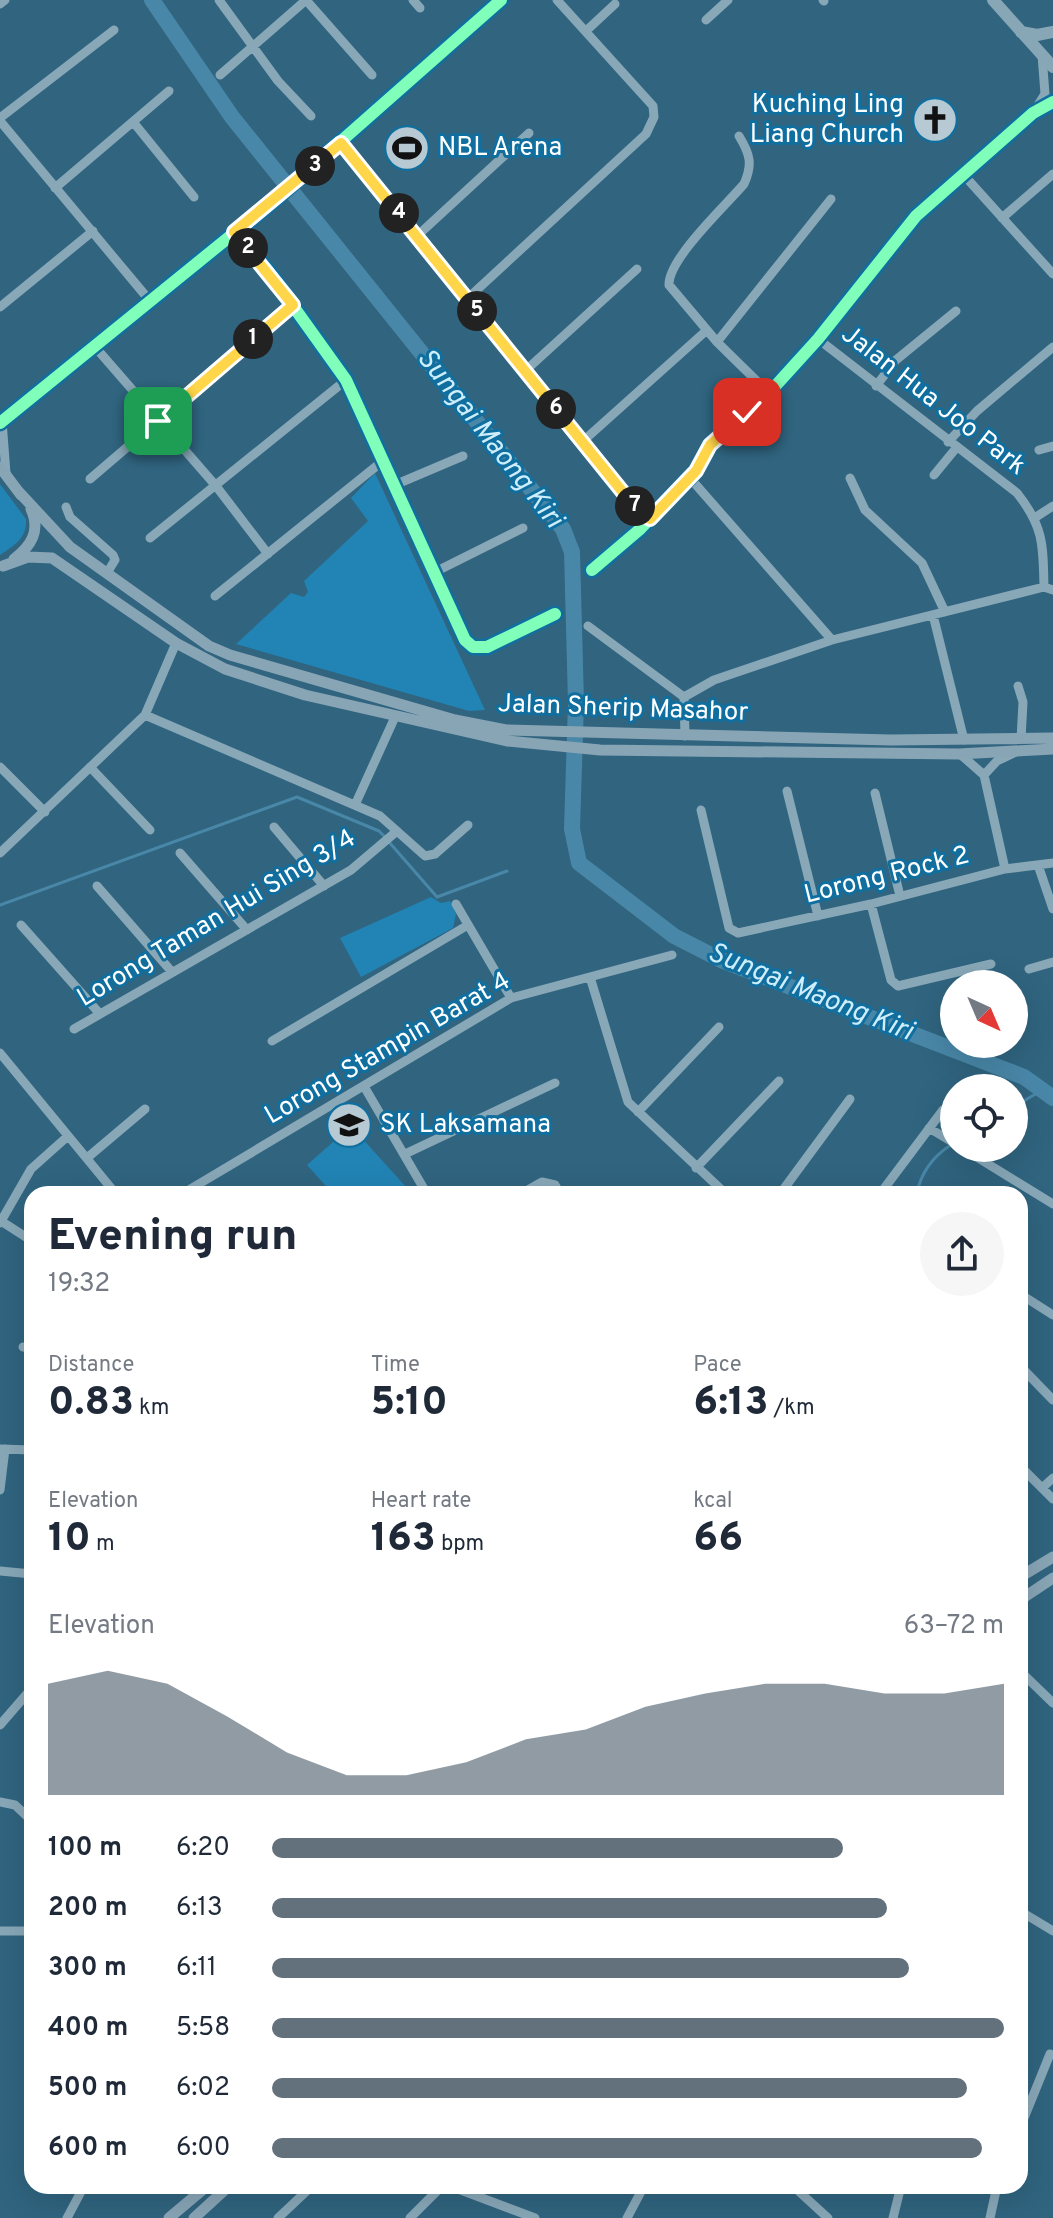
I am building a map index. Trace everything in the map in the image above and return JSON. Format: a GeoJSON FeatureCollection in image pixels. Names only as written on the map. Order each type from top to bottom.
{"type":"FeatureCollection","features":[{"type":"Feature","properties":{"kind":"highway"},"geometry":{"type":"LineString","coordinates":[[993,0],[1053,67]]}},
{"type":"Feature","properties":{"kind":"highway"},"geometry":{"type":"LineString","coordinates":[[1021,32],[1037,35],[1053,32]]}},
{"type":"Feature","properties":{"kind":"main road"},"geometry":{"type":"LineString","coordinates":[[2,568],[30,545],[35,532],[34,516],[3,470]]}},
{"type":"Feature","properties":{"kind":"main road","name":"Jalan Sherip Masahor"},"geometry":{"type":"LineString","coordinates":[[18,491],[70,547],[209,646],[230,655],[455,720],[506,730],[600,735],[964,740],[971,747],[1021,744],[1053,749]]}},
{"type":"Feature","properties":{"kind":"main road","name":"Jalan Sherip Masahor"},"geometry":{"type":"LineString","coordinates":[[2,568],[39,556],[64,563],[176,643],[247,676],[395,717],[548,747],[959,754],[1053,738]]}},
{"type":"Feature","properties":{"kind":"main road"},"geometry":{"type":"LineString","coordinates":[[1028,1572],[1053,1557]]}},
{"type":"Feature","properties":{"kind":"main road"},"geometry":{"type":"LineString","coordinates":[[1028,1595],[1053,1578]]}},
{"type":"Feature","properties":{"kind":"main road"},"geometry":{"type":"LineString","coordinates":[[172,2217],[198,2194]]}},
{"type":"Feature","properties":{"kind":"main road"},"geometry":{"type":"LineString","coordinates":[[194,2218],[220,2194]]}},
{"type":"Feature","properties":{"kind":"street"},"geometry":{"type":"LineString","coordinates":[[0,4],[5,0]]}},
{"type":"Feature","properties":{"kind":"street"},"geometry":{"type":"LineString","coordinates":[[219,0],[278,81],[311,116]]}},
{"type":"Feature","properties":{"kind":"street"},"geometry":{"type":"LineString","coordinates":[[220,75],[306,0],[372,75]]}},
{"type":"Feature","properties":{"kind":"street"},"geometry":{"type":"LineString","coordinates":[[3,470],[1,422],[96,348],[284,192],[501,0]]}},
{"type":"Feature","properties":{"kind":"street"},"geometry":{"type":"LineString","coordinates":[[467,299],[618,162],[652,124],[653,106],[557,0]]}},
{"type":"Feature","properties":{"kind":"street"},"geometry":{"type":"LineString","coordinates":[[706,20],[728,0]]}},
{"type":"Feature","properties":{"kind":"street"},"geometry":{"type":"LineString","coordinates":[[586,31],[615,4]]}},
{"type":"Feature","properties":{"kind":"street"},"geometry":{"type":"LineString","coordinates":[[114,30],[0,120],[150,301]]}},
{"type":"Feature","properties":{"kind":"street"},"geometry":{"type":"LineString","coordinates":[[1033,113],[1045,94],[1042,55]]}},
{"type":"Feature","properties":{"kind":"street"},"geometry":{"type":"LineString","coordinates":[[55,188],[169,91]]}},
{"type":"Feature","properties":{"kind":"street"},"geometry":{"type":"LineString","coordinates":[[592,570],[650,519],[690,478],[710,445],[769,393],[818,339],[916,216],[1033,113],[1053,102]]}},
{"type":"Feature","properties":{"kind":"street"},"geometry":{"type":"LineString","coordinates":[[134,123],[194,197]]}},
{"type":"Feature","properties":{"kind":"street"},"geometry":{"type":"LineString","coordinates":[[417,236],[529,133]]}},
{"type":"Feature","properties":{"kind":"street"},"geometry":{"type":"LineString","coordinates":[[739,136],[750,153],[749,172],[744,184],[680,257],[669,276],[669,285],[717,342],[769,393]]}},
{"type":"Feature","properties":{"kind":"street"},"geometry":{"type":"LineString","coordinates":[[341,143],[630,501],[650,519]]}},
{"type":"Feature","properties":{"kind":"street"},"geometry":{"type":"LineString","coordinates":[[962,173],[1053,274]]}},
{"type":"Feature","properties":{"kind":"street"},"geometry":{"type":"LineString","coordinates":[[1002,218],[1053,174]]}},
{"type":"Feature","properties":{"kind":"street"},"geometry":{"type":"LineString","coordinates":[[717,342],[831,199]]}},
{"type":"Feature","properties":{"kind":"street"},"geometry":{"type":"LineString","coordinates":[[0,307],[93,231]]}},
{"type":"Feature","properties":{"kind":"street"},"geometry":{"type":"LineString","coordinates":[[234,232],[293,305],[346,380],[397,484],[433,573],[465,640],[473,647],[487,647],[555,614]]}},
{"type":"Feature","properties":{"kind":"street"},"geometry":{"type":"LineString","coordinates":[[525,371],[637,269]]}},
{"type":"Feature","properties":{"kind":"street"},"geometry":{"type":"LineString","coordinates":[[90,479],[293,305]]}},
{"type":"Feature","properties":{"kind":"street"},"geometry":{"type":"LineString","coordinates":[[876,386],[896,360],[956,311]]}},
{"type":"Feature","properties":{"kind":"street"},"geometry":{"type":"LineString","coordinates":[[582,442],[707,330]]}},
{"type":"Feature","properties":{"kind":"street","name":"Jalan Hua Joo Park"},"geometry":{"type":"LineString","coordinates":[[818,339],[952,444],[999,475],[1036,517]]}},
{"type":"Feature","properties":{"kind":"street"},"geometry":{"type":"LineString","coordinates":[[934,475],[977,411],[1053,347]]}},
{"type":"Feature","properties":{"kind":"street"},"geometry":{"type":"LineString","coordinates":[[96,348],[216,486],[268,554]]}},
{"type":"Feature","properties":{"kind":"street"},"geometry":{"type":"LineString","coordinates":[[150,538],[346,380]]}},
{"type":"Feature","properties":{"kind":"street"},"geometry":{"type":"LineString","coordinates":[[1039,450],[1053,446]]}},
{"type":"Feature","properties":{"kind":"street"},"geometry":{"type":"LineString","coordinates":[[397,484],[463,456]]}},
{"type":"Feature","properties":{"kind":"street"},"geometry":{"type":"LineString","coordinates":[[215,596],[384,460]]}},
{"type":"Feature","properties":{"kind":"street"},"geometry":{"type":"LineString","coordinates":[[690,478],[832,640]]}},
{"type":"Feature","properties":{"kind":"street"},"geometry":{"type":"LineString","coordinates":[[850,478],[865,510],[922,563],[945,612]]}},
{"type":"Feature","properties":{"kind":"street"},"geometry":{"type":"LineString","coordinates":[[684,697],[714,680],[832,640],[1049,588],[1042,536],[1036,517],[1053,506]]}},
{"type":"Feature","properties":{"kind":"street"},"geometry":{"type":"LineString","coordinates":[[66,507],[81,529],[113,555],[115,560],[107,573]]}},
{"type":"Feature","properties":{"kind":"street"},"geometry":{"type":"LineString","coordinates":[[433,573],[523,528]]}},
{"type":"Feature","properties":{"kind":"street"},"geometry":{"type":"LineString","coordinates":[[933,615],[964,740]]}},
{"type":"Feature","properties":{"kind":"street"},"geometry":{"type":"LineString","coordinates":[[588,626],[684,697]]}},
{"type":"Feature","properties":{"kind":"street"},"geometry":{"type":"LineString","coordinates":[[0,853],[145,715],[176,643]]}},
{"type":"Feature","properties":{"kind":"street"},"geometry":{"type":"LineString","coordinates":[[984,775],[1021,744],[1023,702],[1018,686]]}},
{"type":"Feature","properties":{"kind":"street"},"geometry":{"type":"LineString","coordinates":[[684,697],[685,736]]}},
{"type":"Feature","properties":{"kind":"street"},"geometry":{"type":"LineString","coordinates":[[145,715],[380,816],[417,852],[430,856],[468,825]]}},
{"type":"Feature","properties":{"kind":"street"},"geometry":{"type":"LineString","coordinates":[[355,805],[395,717]]}},
{"type":"Feature","properties":{"kind":"street"},"geometry":{"type":"LineString","coordinates":[[959,754],[969,759],[984,775],[1005,869]]}},
{"type":"Feature","properties":{"kind":"street"},"geometry":{"type":"LineString","coordinates":[[0,767],[45,812]]}},
{"type":"Feature","properties":{"kind":"street"},"geometry":{"type":"LineString","coordinates":[[90,767],[150,830]]}},
{"type":"Feature","properties":{"kind":"street"},"geometry":{"type":"LineString","coordinates":[[787,791],[818,916]]}},
{"type":"Feature","properties":{"kind":"street"},"geometry":{"type":"LineString","coordinates":[[875,793],[900,896]]}},
{"type":"Feature","properties":{"kind":"street","name":"Lorong Rock 2"},"geometry":{"type":"LineString","coordinates":[[701,810],[729,928],[733,932],[871,904],[1005,869],[1053,863]]}},
{"type":"Feature","properties":{"kind":"street"},"geometry":{"type":"LineString","coordinates":[[274,827],[324,886]]}},
{"type":"Feature","properties":{"kind":"street","name":"Lorong Taman Hui Sing 3/4"},"geometry":{"type":"LineString","coordinates":[[74,1029],[324,886],[382,845],[395,832]]}},
{"type":"Feature","properties":{"kind":"street"},"geometry":{"type":"LineString","coordinates":[[180,853],[247,930]]}},
{"type":"Feature","properties":{"kind":"street"},"geometry":{"type":"LineString","coordinates":[[1038,865],[1053,909]]}},
{"type":"Feature","properties":{"kind":"street"},"geometry":{"type":"LineString","coordinates":[[97,886],[172,972]]}},
{"type":"Feature","properties":{"kind":"street"},"geometry":{"type":"LineString","coordinates":[[456,904],[511,998]]}},
{"type":"Feature","properties":{"kind":"street"},"geometry":{"type":"LineString","coordinates":[[871,904],[891,980],[898,986],[991,964]]}},
{"type":"Feature","properties":{"kind":"street"},"geometry":{"type":"LineString","coordinates":[[21,925],[100,1014]]}},
{"type":"Feature","properties":{"kind":"street"},"geometry":{"type":"LineString","coordinates":[[272,1041],[468,925]]}},
{"type":"Feature","properties":{"kind":"street","name":"Lorong Stampin Barat 4"},"geometry":{"type":"LineString","coordinates":[[196,1186],[365,1088],[511,998],[672,955]]}},
{"type":"Feature","properties":{"kind":"street"},"geometry":{"type":"LineString","coordinates":[[1029,969],[1053,962]]}},
{"type":"Feature","properties":{"kind":"street"},"geometry":{"type":"LineString","coordinates":[[590,977],[624,1095],[717,1186]]}},
{"type":"Feature","properties":{"kind":"street"},"geometry":{"type":"LineString","coordinates":[[638,1112],[719,1027]]}},
{"type":"Feature","properties":{"kind":"street"},"geometry":{"type":"LineString","coordinates":[[0,1053],[110,1186]]}},
{"type":"Feature","properties":{"kind":"street"},"geometry":{"type":"LineString","coordinates":[[696,1168],[779,1081]]}},
{"type":"Feature","properties":{"kind":"street"},"geometry":{"type":"LineString","coordinates":[[405,1154],[555,1083]]}},
{"type":"Feature","properties":{"kind":"street"},"geometry":{"type":"LineString","coordinates":[[365,1088],[423,1186]]}},
{"type":"Feature","properties":{"kind":"street"},"geometry":{"type":"LineString","coordinates":[[786,1186],[850,1099]]}},
{"type":"Feature","properties":{"kind":"street"},"geometry":{"type":"LineString","coordinates":[[87,1158],[145,1109]]}},
{"type":"Feature","properties":{"kind":"street"},"geometry":{"type":"LineString","coordinates":[[886,1186],[940,1114]]}},
{"type":"Feature","properties":{"kind":"street"},"geometry":{"type":"LineString","coordinates":[[929,1128],[940,1135]]}},
{"type":"Feature","properties":{"kind":"street"},"geometry":{"type":"LineString","coordinates":[[24,1236],[0,1222],[31,1169],[68,1136]]}},
{"type":"Feature","properties":{"kind":"street"},"geometry":{"type":"LineString","coordinates":[[985,1162],[1024,1186]]}},
{"type":"Feature","properties":{"kind":"street"},"geometry":{"type":"LineString","coordinates":[[535,1186],[542,1182],[556,1186]]}},
{"type":"Feature","properties":{"kind":"street"},"geometry":{"type":"LineString","coordinates":[[1028,1189],[1053,1204]]}},
{"type":"Feature","properties":{"kind":"street"},"geometry":{"type":"LineString","coordinates":[[1028,1299],[1053,1315]]}},
{"type":"Feature","properties":{"kind":"street"},"geometry":{"type":"LineString","coordinates":[[1028,1374],[1053,1400]]}},
{"type":"Feature","properties":{"kind":"street"},"geometry":{"type":"LineString","coordinates":[[0,1490],[2,1449],[24,1450]]}},
{"type":"Feature","properties":{"kind":"street"},"geometry":{"type":"LineString","coordinates":[[1028,1474],[1053,1499]]}},
{"type":"Feature","properties":{"kind":"street"},"geometry":{"type":"LineString","coordinates":[[1042,1488],[1053,1478]]}},
{"type":"Feature","properties":{"kind":"street"},"geometry":{"type":"LineString","coordinates":[[0,1571],[24,1573]]}},
{"type":"Feature","properties":{"kind":"street"},"geometry":{"type":"LineString","coordinates":[[1028,1679],[1053,1703]]}},
{"type":"Feature","properties":{"kind":"street"},"geometry":{"type":"LineString","coordinates":[[0,1725],[24,1701]]}},
{"type":"Feature","properties":{"kind":"street"},"geometry":{"type":"LineString","coordinates":[[0,1802],[15,1805],[24,1813]]}},
{"type":"Feature","properties":{"kind":"street"},"geometry":{"type":"LineString","coordinates":[[1028,1916],[1053,1931]]}},
{"type":"Feature","properties":{"kind":"street"},"geometry":{"type":"LineString","coordinates":[[0,1931],[24,1931]]}},
{"type":"Feature","properties":{"kind":"street"},"geometry":{"type":"LineString","coordinates":[[1028,2108],[1050,2054]]}},
{"type":"Feature","properties":{"kind":"street"},"geometry":{"type":"LineString","coordinates":[[67,2218],[80,2194]]}},
{"type":"Feature","properties":{"kind":"street"},"geometry":{"type":"LineString","coordinates":[[278,2218],[304,2194]]}},
{"type":"Feature","properties":{"kind":"street"},"geometry":{"type":"LineString","coordinates":[[410,2218],[434,2194]]}},
{"type":"Feature","properties":{"kind":"street"},"geometry":{"type":"LineString","coordinates":[[480,2194],[534,2218]]}},
{"type":"Feature","properties":{"kind":"street"},"geometry":{"type":"LineString","coordinates":[[627,2218],[640,2194]]}},
{"type":"Feature","properties":{"kind":"street"},"geometry":{"type":"LineString","coordinates":[[801,2194],[823,2217]]}},
{"type":"Feature","properties":{"kind":"street"},"geometry":{"type":"LineString","coordinates":[[893,2218],[899,2194]]}},
{"type":"Feature","properties":{"kind":"street"},"geometry":{"type":"LineString","coordinates":[[990,2218],[995,2194]]}},
{"type":"Feature","properties":{"kind":"shaded area"},"geometry":{"type":"Polygon","coordinates":[[[375,473],[485,710],[469,711],[236,644],[291,593],[304,597],[308,592],[304,581],[368,521],[351,498],[375,473]]]}},
{"type":"Feature","properties":{"kind":"shaded area"},"geometry":{"type":"Polygon","coordinates":[[[0,484],[26,519],[26,526],[22,537],[0,555],[0,484]]]}},
{"type":"Feature","properties":{"kind":"shaded area"},"geometry":{"type":"Polygon","coordinates":[[[431,897],[441,903],[450,901],[456,914],[453,928],[361,977],[340,938],[431,897]]]}},
{"type":"Feature","properties":{"kind":"shaded area"},"geometry":{"type":"Polygon","coordinates":[[[351,1126],[405,1186],[326,1186],[307,1165],[351,1126]]]}},
{"type":"Feature","properties":{"kind":"waterway","name":"Sungai Maong Kiri"},"geometry":{"type":"LineString","coordinates":[[152,0],[232,117],[563,529],[572,552],[576,703],[572,829],[579,863],[674,936],[721,960],[1024,1077],[1053,1098]]}},
{"type":"Feature","properties":{"kind":"waterway"},"geometry":{"type":"LineString","coordinates":[[0,905],[297,797],[379,831],[384,836]]}},
{"type":"Feature","properties":{"kind":"waterway"},"geometry":{"type":"LineString","coordinates":[[389,842],[437,897],[507,871]]}},
{"type":"Feature","properties":{"kind":"waterway"},"geometry":{"type":"LineString","coordinates":[[1028,1098],[1042,1090]]}},
{"type":"Feature","properties":{"kind":"waterway"},"geometry":{"type":"LineString","coordinates":[[919,1186],[928,1166],[940,1153]]}},
{"type":"Feature","properties":{"kind":"cycle path"},"geometry":{"type":"LineString","coordinates":[[0,423],[271,203],[501,0]]}},
{"type":"Feature","properties":{"kind":"cycle path"},"geometry":{"type":"LineString","coordinates":[[592,570],[639,530],[696,471],[710,445],[769,393],[818,339],[916,216],[1033,113],[1053,102]]}},
{"type":"Feature","properties":{"kind":"cycle path"},"geometry":{"type":"LineString","coordinates":[[234,232],[268,271],[346,380],[465,640],[473,647],[487,647],[555,614]]}},
{"type":"Feature","properties":{"kind":"place","name":"Kuching Ling Liang Church"},"geometry":{"type":"Point","coordinates":[935,120]}},
{"type":"Feature","properties":{"kind":"place","name":"NBL Arena"},"geometry":{"type":"Point","coordinates":[407,148]}},
{"type":"Feature","properties":{"kind":"place","name":"SK Laksamana"},"geometry":{"type":"Point","coordinates":[349,1125]}},
{"type":"Feature","properties":{"kind":"route"},"geometry":{"type":"LineString","coordinates":[[158,421],[293,305],[234,232],[341,143],[630,501],[650,519],[696,471],[710,445],[747,412]]}}]}
